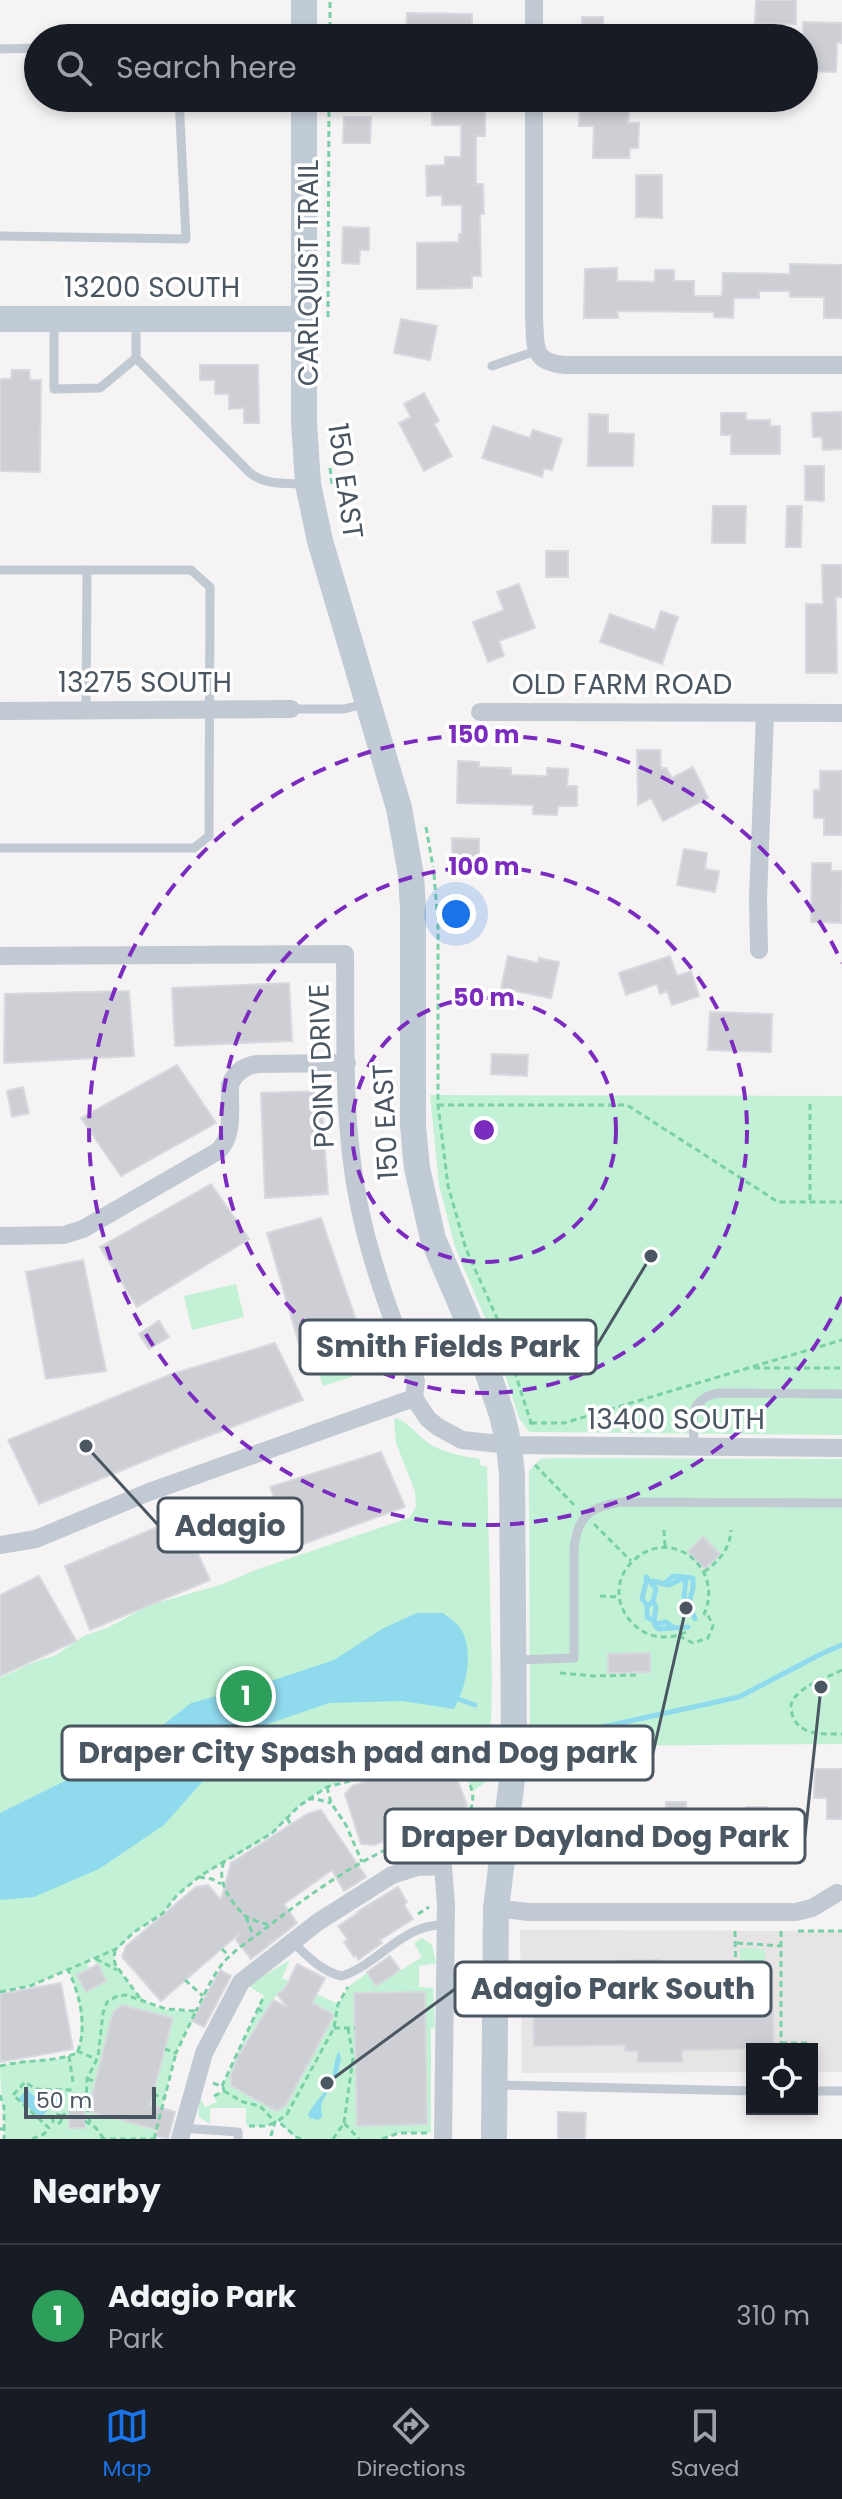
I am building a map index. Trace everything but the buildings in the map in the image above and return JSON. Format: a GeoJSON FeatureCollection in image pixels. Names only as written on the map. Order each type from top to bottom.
{"type":"FeatureCollection","features":[{"type":"Feature","properties":{"kind":"street"},"geometry":{"type":"LineString","coordinates":[[304,0],[304,24]]}},
{"type":"Feature","properties":{"kind":"street"},"geometry":{"type":"LineString","coordinates":[[534,0],[534,24]]}},
{"type":"Feature","properties":{"kind":"street","name":"150 EAST"},"geometry":{"type":"LineString","coordinates":[[305,112],[316,318],[304,422],[308,484],[320,541],[399,808],[411,875],[413,1126],[421,1194],[443,1268],[490,1376],[509,1445],[514,1660],[512,1780],[496,1908],[494,2139]]}},
{"type":"Feature","properties":{"kind":"street"},"geometry":{"type":"LineString","coordinates":[[534,112],[536,351],[540,358],[565,365],[842,365]]}},
{"type":"Feature","properties":{"kind":"street","name":"13200 SOUTH"},"geometry":{"type":"LineString","coordinates":[[0,319],[316,318]]}},
{"type":"Feature","properties":{"kind":"street","name":"13275 SOUTH"},"geometry":{"type":"LineString","coordinates":[[0,711],[291,709]]}},
{"type":"Feature","properties":{"kind":"street","name":"OLD FARM ROAD"},"geometry":{"type":"LineString","coordinates":[[480,712],[765,714]]}},
{"type":"Feature","properties":{"kind":"street"},"geometry":{"type":"LineString","coordinates":[[759,950],[765,714],[842,713]]}},
{"type":"Feature","properties":{"kind":"street","name":"POINT DRIVE"},"geometry":{"type":"LineString","coordinates":[[0,956],[345,954],[350,1141],[357,1198],[369,1249],[416,1381],[414,1398]]}},
{"type":"Feature","properties":{"kind":"street"},"geometry":{"type":"LineString","coordinates":[[0,1236],[64,1235],[83,1229],[218,1151],[228,1136],[230,1085],[233,1077],[243,1068],[257,1064],[347,1063]]}},
{"type":"Feature","properties":{"kind":"street"},"geometry":{"type":"LineString","coordinates":[[0,1545],[36,1539],[149,1492],[414,1398],[428,1419],[450,1435],[475,1442],[509,1445]]}},
{"type":"Feature","properties":{"kind":"street","name":"13400 SOUTH"},"geometry":{"type":"LineString","coordinates":[[509,1445],[842,1448]]}},
{"type":"Feature","properties":{"kind":"street"},"geometry":{"type":"LineString","coordinates":[[182,2133],[204,2053],[241,1982],[292,1941],[392,1875],[418,1867],[443,1866],[446,1891],[437,2136]]}},
{"type":"Feature","properties":{"kind":"street"},"geometry":{"type":"LineString","coordinates":[[496,1908],[528,1912],[796,1912],[812,1908],[837,1893]]}},
{"type":"Feature","properties":{"kind":"lane"},"geometry":{"type":"LineString","coordinates":[[0,49],[24,48]]}},
{"type":"Feature","properties":{"kind":"lane"},"geometry":{"type":"LineString","coordinates":[[0,236],[186,239],[180,112]]}},
{"type":"Feature","properties":{"kind":"lane"},"geometry":{"type":"LineString","coordinates":[[54,319],[54,389],[100,388],[136,358]]}},
{"type":"Feature","properties":{"kind":"lane"},"geometry":{"type":"LineString","coordinates":[[135,319],[136,358],[256,478],[266,482],[308,484]]}},
{"type":"Feature","properties":{"kind":"lane"},"geometry":{"type":"LineString","coordinates":[[492,366],[536,351]]}},
{"type":"Feature","properties":{"kind":"lane"},"geometry":{"type":"LineString","coordinates":[[0,570],[191,570],[210,587],[209,836],[194,848],[0,848]]}},
{"type":"Feature","properties":{"kind":"lane"},"geometry":{"type":"LineString","coordinates":[[86,711],[87,570]]}},
{"type":"Feature","properties":{"kind":"lane"},"geometry":{"type":"LineString","coordinates":[[291,709],[344,709],[367,703]]}},
{"type":"Feature","properties":{"kind":"lane"},"geometry":{"type":"LineString","coordinates":[[694,1447],[694,1409],[703,1396],[718,1393],[842,1394]]}},
{"type":"Feature","properties":{"kind":"lane"},"geometry":{"type":"LineString","coordinates":[[514,1660],[574,1658],[574,1548],[582,1520],[592,1510],[623,1502],[842,1503]]}},
{"type":"Feature","properties":{"kind":"lane"},"geometry":{"type":"LineString","coordinates":[[292,1941],[308,1957],[342,1976],[417,1929],[433,1924],[445,1925]]}},
{"type":"Feature","properties":{"kind":"lane"},"geometry":{"type":"LineString","coordinates":[[495,2085],[746,2091]]}},
{"type":"Feature","properties":{"kind":"lane"},"geometry":{"type":"LineString","coordinates":[[818,2091],[842,2091]]}},
{"type":"Feature","properties":{"kind":"lane"},"geometry":{"type":"LineString","coordinates":[[182,2133],[238,2132],[238,2139]]}},
{"type":"Feature","properties":{"kind":"path"},"geometry":{"type":"LineString","coordinates":[[330,0],[330,24]]}},
{"type":"Feature","properties":{"kind":"path","name":"CARLQUIST TRAIL"},"geometry":{"type":"LineString","coordinates":[[316,318],[328,112]]}},
{"type":"Feature","properties":{"kind":"path"},"geometry":{"type":"LineString","coordinates":[[330,465],[333,495]]}},
{"type":"Feature","properties":{"kind":"path"},"geometry":{"type":"LineString","coordinates":[[425,820],[437,889],[438,1105],[448,1186],[474,1270],[500,1325],[531,1423],[564,1423],[842,1340]]}},
{"type":"Feature","properties":{"kind":"path"},"geometry":{"type":"LineString","coordinates":[[810,1104],[810,1202]]}},
{"type":"Feature","properties":{"kind":"path"},"geometry":{"type":"LineString","coordinates":[[438,1105],[627,1105],[778,1202],[842,1202]]}},
{"type":"Feature","properties":{"kind":"path"},"geometry":{"type":"LineString","coordinates":[[749,1368],[842,1368]]}},
{"type":"Feature","properties":{"kind":"path"},"geometry":{"type":"LineString","coordinates":[[664,1530],[665,1548]]}},
{"type":"Feature","properties":{"kind":"path"},"geometry":{"type":"LineString","coordinates":[[704,1572],[726,1551],[731,1530]]}},
{"type":"Feature","properties":{"kind":"path"},"geometry":{"type":"LineString","coordinates":[[686,1632],[663,1638],[643,1633],[626,1616],[620,1597],[621,1581],[633,1561],[651,1550],[665,1548],[691,1556],[704,1572],[709,1592],[702,1618]]}},
{"type":"Feature","properties":{"kind":"path"},"geometry":{"type":"LineString","coordinates":[[600,1596],[620,1597]]}},
{"type":"Feature","properties":{"kind":"path"},"geometry":{"type":"LineString","coordinates":[[679,1636],[693,1643],[708,1638],[713,1626],[705,1612]]}},
{"type":"Feature","properties":{"kind":"path"},"geometry":{"type":"LineString","coordinates":[[842,1670],[798,1692],[791,1703],[792,1714],[799,1727],[814,1734],[842,1734]]}},
{"type":"Feature","properties":{"kind":"path"},"geometry":{"type":"LineString","coordinates":[[551,1672],[639,1675]]}},
{"type":"Feature","properties":{"kind":"path"},"geometry":{"type":"LineString","coordinates":[[0,1992],[30,1988],[116,1949],[162,1914],[177,1895],[199,1877],[272,1833],[308,1799],[327,1787],[373,1776],[442,1751],[456,1756],[473,1791],[472,1808],[453,1825],[397,1845],[362,1862],[292,1908],[229,1956],[204,1996],[176,2053],[156,2139],[102,2139],[87,2122],[86,2105],[87,2079],[105,2032],[103,2013],[107,2002],[126,1995],[166,2009],[196,2011]]}},
{"type":"Feature","properties":{"kind":"path"},"geometry":{"type":"LineString","coordinates":[[327,1787],[331,1803],[346,1825],[362,1862]]}},
{"type":"Feature","properties":{"kind":"path"},"geometry":{"type":"LineString","coordinates":[[308,1799],[331,1803]]}},
{"type":"Feature","properties":{"kind":"path"},"geometry":{"type":"LineString","coordinates":[[287,1818],[291,1825]]}},
{"type":"Feature","properties":{"kind":"path"},"geometry":{"type":"LineString","coordinates":[[440,1820],[443,1829]]}},
{"type":"Feature","properties":{"kind":"path"},"geometry":{"type":"LineString","coordinates":[[394,1837],[397,1845]]}},
{"type":"Feature","properties":{"kind":"path"},"geometry":{"type":"LineString","coordinates":[[221,1884],[220,1871],[226,1859]]}},
{"type":"Feature","properties":{"kind":"path"},"geometry":{"type":"LineString","coordinates":[[325,1875],[330,1882]]}},
{"type":"Feature","properties":{"kind":"path"},"geometry":{"type":"LineString","coordinates":[[199,1877],[221,1884],[246,1917],[254,1937]]}},
{"type":"Feature","properties":{"kind":"path"},"geometry":{"type":"LineString","coordinates":[[287,1902],[292,1908]]}},
{"type":"Feature","properties":{"kind":"path"},"geometry":{"type":"LineString","coordinates":[[246,1917],[269,1925]]}},
{"type":"Feature","properties":{"kind":"path"},"geometry":{"type":"LineString","coordinates":[[735,1931],[736,1981]]}},
{"type":"Feature","properties":{"kind":"path"},"geometry":{"type":"LineString","coordinates":[[781,1931],[781,2043]]}},
{"type":"Feature","properties":{"kind":"path"},"geometry":{"type":"LineString","coordinates":[[735,1943],[781,1946]]}},
{"type":"Feature","properties":{"kind":"path"},"geometry":{"type":"LineString","coordinates":[[116,1949],[114,1958],[121,1973],[142,2001]]}},
{"type":"Feature","properties":{"kind":"path"},"geometry":{"type":"LineString","coordinates":[[222,1949],[229,1956]]}},
{"type":"Feature","properties":{"kind":"path"},"geometry":{"type":"LineString","coordinates":[[93,1958],[100,1959],[121,1973]]}},
{"type":"Feature","properties":{"kind":"path"},"geometry":{"type":"LineString","coordinates":[[85,1961],[89,1968]]}},
{"type":"Feature","properties":{"kind":"path"},"geometry":{"type":"LineString","coordinates":[[0,2066],[69,2056],[77,2051],[81,2030],[79,1992],[68,1969]]}},
{"type":"Feature","properties":{"kind":"path"},"geometry":{"type":"LineString","coordinates":[[185,1980],[204,1996]]}},
{"type":"Feature","properties":{"kind":"path"},"geometry":{"type":"LineString","coordinates":[[249,2126],[267,2126],[286,2116],[334,2028],[338,2004],[349,1986]]}},
{"type":"Feature","properties":{"kind":"path"},"geometry":{"type":"LineString","coordinates":[[264,1996],[222,2086],[224,2091],[243,2102],[260,2106],[301,2139]]}},
{"type":"Feature","properties":{"kind":"path"},"geometry":{"type":"LineString","coordinates":[[257,2008],[265,2013]]}},
{"type":"Feature","properties":{"kind":"path"},"geometry":{"type":"LineString","coordinates":[[334,2028],[355,2028]]}},
{"type":"Feature","properties":{"kind":"path"},"geometry":{"type":"LineString","coordinates":[[333,2139],[344,2123],[349,2092],[353,2058],[348,2028]]}},
{"type":"Feature","properties":{"kind":"path"},"geometry":{"type":"LineString","coordinates":[[319,2043],[325,2046]]}},
{"type":"Feature","properties":{"kind":"path"},"geometry":{"type":"LineString","coordinates":[[165,2049],[176,2053]]}},
{"type":"Feature","properties":{"kind":"path"},"geometry":{"type":"LineString","coordinates":[[77,2051],[96,2059]]}},
{"type":"Feature","properties":{"kind":"path"},"geometry":{"type":"LineString","coordinates":[[42,2055],[43,2061]]}},
{"type":"Feature","properties":{"kind":"path"},"geometry":{"type":"LineString","coordinates":[[69,2056],[73,2082]]}},
{"type":"Feature","properties":{"kind":"path"},"geometry":{"type":"LineString","coordinates":[[87,2079],[95,2081]]}},
{"type":"Feature","properties":{"kind":"path"},"geometry":{"type":"LineString","coordinates":[[49,2128],[13,2095],[25,2082],[36,2089],[73,2090],[74,2108]]}},
{"type":"Feature","properties":{"kind":"path"},"geometry":{"type":"LineString","coordinates":[[209,2082],[222,2086]]}},
{"type":"Feature","properties":{"kind":"path"},"geometry":{"type":"LineString","coordinates":[[296,2086],[301,2088]]}},
{"type":"Feature","properties":{"kind":"path"},"geometry":{"type":"LineString","coordinates":[[214,2096],[224,2091]]}},
{"type":"Feature","properties":{"kind":"path"},"geometry":{"type":"LineString","coordinates":[[349,2092],[356,2092]]}},
{"type":"Feature","properties":{"kind":"path"},"geometry":{"type":"LineString","coordinates":[[153,2094],[165,2098]]}},
{"type":"Feature","properties":{"kind":"path"},"geometry":{"type":"LineString","coordinates":[[0,2095],[4,2107],[4,2139]]}},
{"type":"Feature","properties":{"kind":"path"},"geometry":{"type":"LineString","coordinates":[[32,2139],[44,2134],[53,2122],[53,2116],[70,2112]]}},
{"type":"Feature","properties":{"kind":"path"},"geometry":{"type":"LineString","coordinates":[[270,2139],[277,2121]]}},
{"type":"Feature","properties":{"kind":"path"},"geometry":{"type":"LineString","coordinates":[[344,2123],[359,2139]]}},
{"type":"Feature","properties":{"kind":"path"},"geometry":{"type":"LineString","coordinates":[[382,2139],[399,2133],[437,2136]]}},
{"type":"Feature","properties":{"kind":"shaded area"},"geometry":{"type":"Polygon","coordinates":[[[520,1930],[842,1931],[842,2072],[818,2072],[818,2043],[746,2043],[746,2072],[522,2073],[520,1930]]]}},
{"type":"Feature","properties":{"kind":"green space"},"geometry":{"type":"Polygon","coordinates":[[[430,1095],[842,1096],[842,1435],[529,1432],[519,1418],[493,1337],[455,1247],[439,1185],[430,1095]]]}},
{"type":"Feature","properties":{"kind":"green space"},"geometry":{"type":"Polygon","coordinates":[[[236,1284],[244,1317],[192,1330],[184,1296],[236,1284]]]}},
{"type":"Feature","properties":{"kind":"green space"},"geometry":{"type":"Polygon","coordinates":[[[344,1345],[354,1376],[323,1386],[313,1356],[344,1345]]]}},
{"type":"Feature","properties":{"kind":"green space"},"geometry":{"type":"Polygon","coordinates":[[[397,1418],[436,1447],[480,1459],[480,1465],[487,1467],[492,1679],[490,1779],[473,1791],[456,1756],[442,1751],[385,1772],[336,1783],[299,1806],[272,1834],[199,1877],[177,1895],[162,1914],[134,1932],[114,1953],[123,1975],[149,2003],[174,2011],[196,2011],[176,2053],[154,2139],[4,2139],[0,2066],[20,2061],[59,2059],[73,2054],[79,2049],[80,2008],[68,1969],[30,1986],[0,1992],[0,1678],[56,1655],[84,1636],[109,1627],[150,1605],[223,1584],[258,1569],[409,1518],[416,1507],[415,1491],[396,1443],[394,1419],[397,1418]],[[93,1958],[86,1961],[89,1968],[77,1975],[86,1992],[106,1980],[93,1958]],[[122,2005],[113,2012],[90,2112],[145,2126],[173,2019],[122,2005]]]}},
{"type":"Feature","properties":{"kind":"green space"},"geometry":{"type":"Polygon","coordinates":[[[540,1459],[842,1459],[842,1744],[585,1746],[564,1760],[530,1760],[529,1471],[540,1459]]]}},
{"type":"Feature","properties":{"kind":"green space"},"geometry":{"type":"Polygon","coordinates":[[[422,1938],[432,1945],[436,1963],[419,1966],[419,1987],[433,1988],[435,2027],[431,2028],[431,2133],[399,2133],[382,2139],[301,2139],[278,2121],[267,2126],[249,2126],[246,2124],[246,2108],[210,2108],[210,2124],[199,2117],[198,2098],[205,2107],[217,2102],[214,2096],[224,2091],[222,2086],[264,1996],[250,1984],[290,1960],[282,1978],[338,2004],[349,1986],[367,1973],[376,1986],[422,1957],[414,1943],[422,1938]],[[285,1989],[277,1994],[248,2038],[235,2063],[231,2086],[277,2111],[286,2105],[330,2022],[329,2012],[285,1989]],[[424,1992],[354,1993],[357,2126],[427,2124],[424,1992]]]}},
{"type":"Feature","properties":{"kind":"green space"},"geometry":{"type":"Polygon","coordinates":[[[740,1948],[765,1949],[765,1981],[740,1981],[740,1948]]]}},
{"type":"Feature","properties":{"kind":"water"},"geometry":{"type":"Polygon","coordinates":[[[417,1613],[443,1613],[459,1626],[466,1640],[467,1670],[454,1709],[402,1701],[329,1703],[259,1727],[234,1746],[164,1825],[99,1869],[34,1897],[0,1900],[0,1813],[136,1746],[191,1703],[334,1660],[382,1629],[417,1613]]]}},
{"type":"Feature","properties":{"kind":"water"},"geometry":{"type":"Polygon","coordinates":[[[339,2051],[341,2059],[336,2080],[321,2105],[322,2117],[318,2120],[310,2118],[310,2111],[330,2082],[339,2051]]]}},
{"type":"Feature","properties":{"kind":"water"},"geometry":{"type":"Polygon","coordinates":[[[27,2089],[34,2096],[60,2096],[60,2106],[51,2106],[41,2118],[18,2099],[27,2089]]]}},
{"type":"Feature","properties":{"kind":"waterway"},"geometry":{"type":"LineString","coordinates":[[653,1581],[664,1584],[673,1576],[693,1578],[689,1603],[695,1619]]}},
{"type":"Feature","properties":{"kind":"waterway"},"geometry":{"type":"LineString","coordinates":[[646,1577],[656,1589],[653,1601],[647,1607],[647,1617],[659,1629],[688,1627]]}},
{"type":"Feature","properties":{"kind":"waterway"},"geometry":{"type":"LineString","coordinates":[[647,1578],[642,1599],[647,1605]]}},
{"type":"Feature","properties":{"kind":"waterway"},"geometry":{"type":"LineString","coordinates":[[664,1584],[684,1578]]}},
{"type":"Feature","properties":{"kind":"waterway"},"geometry":{"type":"LineString","coordinates":[[686,1578],[684,1597],[689,1603]]}},
{"type":"Feature","properties":{"kind":"waterway"},"geometry":{"type":"LineString","coordinates":[[653,1601],[656,1607],[654,1621]]}},
{"type":"Feature","properties":{"kind":"waterway"},"geometry":{"type":"LineString","coordinates":[[655,1624],[666,1622],[673,1627]]}},
{"type":"Feature","properties":{"kind":"waterway"},"geometry":{"type":"LineString","coordinates":[[546,1736],[593,1729],[739,1697],[842,1645]]}},
{"type":"Feature","properties":{"kind":"waterway"},"geometry":{"type":"LineString","coordinates":[[453,1697],[475,1705]]}},
{"type":"Feature","properties":{"kind":"place","name":"Smith Fields Park"},"geometry":{"type":"Point","coordinates":[651,1256]}},
{"type":"Feature","properties":{"kind":"place","name":"Adagio"},"geometry":{"type":"Point","coordinates":[86,1446]}},
{"type":"Feature","properties":{"kind":"place","name":"Draper City Spash pad and Dog park"},"geometry":{"type":"Point","coordinates":[686,1608]}},
{"type":"Feature","properties":{"kind":"place","name":"Draper Dayland Dog Park"},"geometry":{"type":"Point","coordinates":[821,1687]}},
{"type":"Feature","properties":{"kind":"place","name":"Adagio Park"},"geometry":{"type":"Point","coordinates":[246,1696]}},
{"type":"Feature","properties":{"kind":"place","name":"Adagio Park South"},"geometry":{"type":"Point","coordinates":[327,2083]}}]}
